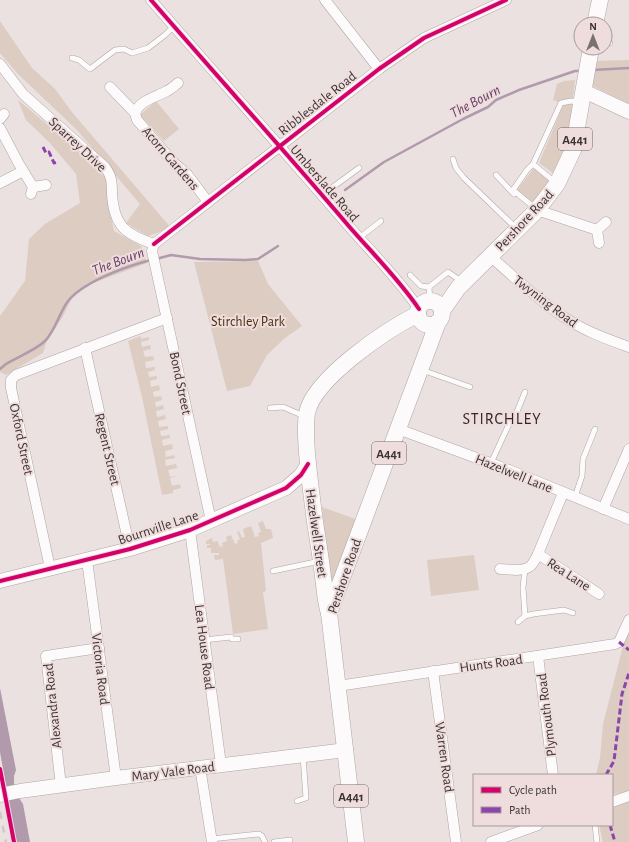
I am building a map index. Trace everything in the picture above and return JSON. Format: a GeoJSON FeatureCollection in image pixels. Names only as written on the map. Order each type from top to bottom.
{"type":"FeatureCollection","features":[{"type":"Feature","properties":{"kind":"main road"},"geometry":{"type":"LineString","coordinates":[[597,16],[600,0]]}},
{"type":"Feature","properties":{"kind":"main road","name":"Pershore Road"},"geometry":{"type":"LineString","coordinates":[[356,842],[329,613],[420,370],[429,306],[461,285],[535,212],[557,184],[573,150],[589,61]]}},
{"type":"Feature","properties":{"kind":"main road","name":"Hazelwell Street"},"geometry":{"type":"LineString","coordinates":[[329,613],[325,603],[321,561],[310,487],[306,433],[307,417],[310,406],[318,391],[337,370],[369,345],[429,306]]}},
{"type":"Feature","properties":{"kind":"main road"},"geometry":{"type":"LineString","coordinates":[[323,579],[330,587],[335,587],[339,583]]}},
{"type":"Feature","properties":{"kind":"street","name":"Umberslade Road"},"geometry":{"type":"LineString","coordinates":[[151,0],[405,289],[429,306]]}},
{"type":"Feature","properties":{"kind":"street"},"geometry":{"type":"LineString","coordinates":[[324,0],[379,69]]}},
{"type":"Feature","properties":{"kind":"street","name":"Ribblesdale Road"},"geometry":{"type":"LineString","coordinates":[[153,247],[279,146],[379,69],[424,38],[506,0]]}},
{"type":"Feature","properties":{"kind":"street","name":"Sparrey Drive"},"geometry":{"type":"LineString","coordinates":[[0,64],[23,94],[105,167],[110,175],[114,212],[120,224],[127,233],[153,247]]}},
{"type":"Feature","properties":{"kind":"street","name":"Acorn Gardens"},"geometry":{"type":"LineString","coordinates":[[135,113],[137,108],[147,100],[170,90],[178,83]]}},
{"type":"Feature","properties":{"kind":"street","name":"Acorn Gardens"},"geometry":{"type":"LineString","coordinates":[[110,87],[135,113],[137,120],[174,163],[187,174],[208,202]]}},
{"type":"Feature","properties":{"kind":"street"},"geometry":{"type":"LineString","coordinates":[[583,97],[629,112]]}},
{"type":"Feature","properties":{"kind":"street"},"geometry":{"type":"LineString","coordinates":[[0,128],[32,190],[46,185]]}},
{"type":"Feature","properties":{"kind":"street"},"geometry":{"type":"LineString","coordinates":[[0,184],[23,171]]}},
{"type":"Feature","properties":{"kind":"street"},"geometry":{"type":"LineString","coordinates":[[535,212],[597,230]]}},
{"type":"Feature","properties":{"kind":"street"},"geometry":{"type":"LineString","coordinates":[[597,230],[606,222]]}},
{"type":"Feature","properties":{"kind":"street"},"geometry":{"type":"LineString","coordinates":[[597,230],[599,244]]}},
{"type":"Feature","properties":{"kind":"street","name":"Bond Street"},"geometry":{"type":"LineString","coordinates":[[153,247],[211,521]]}},
{"type":"Feature","properties":{"kind":"street","name":"Twyning Road"},"geometry":{"type":"LineString","coordinates":[[490,256],[535,295],[565,318],[597,335],[629,347]]}},
{"type":"Feature","properties":{"kind":"street","name":"Oxford Street"},"geometry":{"type":"LineString","coordinates":[[50,568],[11,388],[11,380],[16,375],[167,318]]}},
{"type":"Feature","properties":{"kind":"street","name":"Regent Street"},"geometry":{"type":"LineString","coordinates":[[86,348],[130,549]]}},
{"type":"Feature","properties":{"kind":"street","name":"Hazelwell Lane"},"geometry":{"type":"LineString","coordinates":[[398,430],[491,463],[629,519]]}},
{"type":"Feature","properties":{"kind":"street"},"geometry":{"type":"LineString","coordinates":[[603,509],[629,449]]}},
{"type":"Feature","properties":{"kind":"street","name":"Bournville Lane"},"geometry":{"type":"LineString","coordinates":[[286,488],[301,475],[308,464]]}},
{"type":"Feature","properties":{"kind":"street","name":"Bournville Lane"},"geometry":{"type":"LineString","coordinates":[[0,581],[130,549],[190,530],[286,488],[304,484],[310,487]]}},
{"type":"Feature","properties":{"kind":"street"},"geometry":{"type":"LineString","coordinates":[[500,568],[528,568],[538,554],[563,493]]}},
{"type":"Feature","properties":{"kind":"street","name":"Lea House Road"},"geometry":{"type":"LineString","coordinates":[[190,530],[220,765]]}},
{"type":"Feature","properties":{"kind":"street","name":"Rea Lane"},"geometry":{"type":"LineString","coordinates":[[538,554],[599,594]]}},
{"type":"Feature","properties":{"kind":"street","name":"Victoria Road"},"geometry":{"type":"LineString","coordinates":[[87,560],[116,778]]}},
{"type":"Feature","properties":{"kind":"street","name":"Hunts Road"},"geometry":{"type":"LineString","coordinates":[[338,686],[615,644],[620,642],[629,620]]}},
{"type":"Feature","properties":{"kind":"street","name":"Alexandra Road"},"geometry":{"type":"LineString","coordinates":[[61,786],[46,656],[98,648]]}},
{"type":"Feature","properties":{"kind":"street","name":"Plymouth Road"},"geometry":{"type":"LineString","coordinates":[[538,656],[553,774]]}},
{"type":"Feature","properties":{"kind":"street","name":"Warren Road"},"geometry":{"type":"LineString","coordinates":[[433,671],[456,842]]}},
{"type":"Feature","properties":{"kind":"street","name":"Mary Vale Road"},"geometry":{"type":"LineString","coordinates":[[0,795],[200,767],[346,750]]}},
{"type":"Feature","properties":{"kind":"street"},"geometry":{"type":"LineString","coordinates":[[200,767],[211,841]]}},
{"type":"Feature","properties":{"kind":"street"},"geometry":{"type":"LineString","coordinates":[[613,802],[629,796]]}},
{"type":"Feature","properties":{"kind":"street"},"geometry":{"type":"LineString","coordinates":[[491,842],[535,826]]}},
{"type":"Feature","properties":{"kind":"lane"},"geometry":{"type":"LineString","coordinates":[[72,58],[79,60],[90,69],[115,50],[124,49],[132,53],[148,48],[174,26]]}},
{"type":"Feature","properties":{"kind":"lane"},"geometry":{"type":"LineString","coordinates":[[535,212],[513,190],[533,164],[561,103],[583,97]]}},
{"type":"Feature","properties":{"kind":"lane"},"geometry":{"type":"LineString","coordinates":[[453,159],[456,168],[464,178],[517,229]]}},
{"type":"Feature","properties":{"kind":"lane"},"geometry":{"type":"LineString","coordinates":[[533,164],[557,184]]}},
{"type":"Feature","properties":{"kind":"lane"},"geometry":{"type":"LineString","coordinates":[[322,195],[359,168]]}},
{"type":"Feature","properties":{"kind":"lane"},"geometry":{"type":"LineString","coordinates":[[496,175],[535,212]]}},
{"type":"Feature","properties":{"kind":"lane"},"geometry":{"type":"LineString","coordinates":[[359,238],[381,221]]}},
{"type":"Feature","properties":{"kind":"lane"},"geometry":{"type":"LineString","coordinates":[[410,275],[421,286],[429,306]]}},
{"type":"Feature","properties":{"kind":"lane"},"geometry":{"type":"LineString","coordinates":[[420,370],[470,387]]}},
{"type":"Feature","properties":{"kind":"lane"},"geometry":{"type":"LineString","coordinates":[[491,463],[509,424],[516,414],[524,392]]}},
{"type":"Feature","properties":{"kind":"lane"},"geometry":{"type":"LineString","coordinates":[[270,408],[283,407],[307,417]]}},
{"type":"Feature","properties":{"kind":"lane"},"geometry":{"type":"LineString","coordinates":[[575,498],[582,476],[583,459],[595,430]]}},
{"type":"Feature","properties":{"kind":"lane"},"geometry":{"type":"LineString","coordinates":[[273,571],[321,561]]}},
{"type":"Feature","properties":{"kind":"lane"},"geometry":{"type":"LineString","coordinates":[[525,568],[522,588],[525,616]]}},
{"type":"Feature","properties":{"kind":"lane"},"geometry":{"type":"LineString","coordinates":[[518,622],[525,616],[533,614],[564,610],[573,613]]}},
{"type":"Feature","properties":{"kind":"lane"},"geometry":{"type":"LineString","coordinates":[[204,640],[231,637],[232,639],[238,639]]}},
{"type":"Feature","properties":{"kind":"lane"},"geometry":{"type":"LineString","coordinates":[[297,801],[306,798],[303,755]]}},
{"type":"Feature","properties":{"kind":"lane"},"geometry":{"type":"LineString","coordinates":[[595,826],[597,842]]}},
{"type":"Feature","properties":{"kind":"lane"},"geometry":{"type":"LineString","coordinates":[[211,841],[259,834],[265,842]]}},
{"type":"Feature","properties":{"kind":"lane"},"geometry":{"type":"LineString","coordinates":[[274,842],[290,840]]}},
{"type":"Feature","properties":{"kind":"green space"},"geometry":{"type":"Polygon","coordinates":[[[0,21],[32,68],[55,89],[71,111],[171,228],[148,236],[126,223],[140,204],[77,130],[18,74],[0,53],[0,21]]]}},
{"type":"Feature","properties":{"kind":"green space"},"geometry":{"type":"Polygon","coordinates":[[[629,60],[629,104],[593,86],[596,61],[629,60]]]}},
{"type":"Feature","properties":{"kind":"green space"},"geometry":{"type":"Polygon","coordinates":[[[575,80],[573,98],[558,102],[553,100],[557,84],[564,81],[575,80]]]}},
{"type":"Feature","properties":{"kind":"green space"},"geometry":{"type":"Polygon","coordinates":[[[18,100],[67,141],[106,179],[110,213],[114,231],[141,246],[147,263],[93,283],[73,296],[62,318],[46,343],[43,353],[6,375],[0,372],[0,316],[25,281],[29,239],[45,224],[80,203],[76,174],[50,143],[26,120],[18,100]]]}},
{"type":"Feature","properties":{"kind":"green space"},"geometry":{"type":"Polygon","coordinates":[[[156,101],[179,129],[164,141],[140,115],[156,101]]]}},
{"type":"Feature","properties":{"kind":"green space"},"geometry":{"type":"Polygon","coordinates":[[[568,103],[572,104],[571,122],[564,148],[553,173],[539,163],[563,106],[568,103]]]}},
{"type":"Feature","properties":{"kind":"green space"},"geometry":{"type":"Polygon","coordinates":[[[534,168],[551,182],[532,203],[517,190],[534,168]]]}},
{"type":"Feature","properties":{"kind":"green space","name":"Stirchley Park"},"geometry":{"type":"Polygon","coordinates":[[[258,261],[268,284],[302,326],[285,338],[267,355],[250,386],[227,391],[194,262],[258,261]]]}},
{"type":"Feature","properties":{"kind":"green space"},"geometry":{"type":"Polygon","coordinates":[[[141,336],[141,339],[149,337],[149,340],[141,342],[142,347],[150,345],[151,349],[143,351],[145,357],[153,356],[154,360],[145,362],[146,368],[155,367],[155,370],[148,372],[149,377],[157,376],[157,379],[150,381],[151,387],[159,385],[160,390],[153,392],[154,397],[161,396],[162,400],[155,402],[156,407],[163,405],[164,409],[156,411],[157,417],[165,415],[166,419],[158,421],[159,427],[168,426],[168,429],[160,431],[161,436],[170,435],[170,438],[162,440],[163,446],[172,444],[173,449],[165,451],[166,457],[174,455],[175,458],[165,460],[166,466],[176,464],[177,468],[168,470],[170,477],[179,476],[170,478],[172,486],[180,484],[181,488],[173,490],[173,493],[162,495],[142,397],[128,341],[141,336]]]}},
{"type":"Feature","properties":{"kind":"green space"},"geometry":{"type":"Polygon","coordinates":[[[322,507],[358,520],[337,580],[332,582],[329,578],[322,507]]]}},
{"type":"Feature","properties":{"kind":"green space"},"geometry":{"type":"Polygon","coordinates":[[[263,521],[266,529],[271,529],[273,538],[261,543],[266,591],[263,592],[268,629],[233,634],[223,559],[215,560],[214,555],[219,555],[219,553],[211,553],[211,548],[207,548],[207,545],[210,544],[206,544],[206,541],[212,538],[213,542],[217,541],[220,547],[223,546],[222,543],[227,541],[226,537],[231,535],[235,544],[238,543],[237,541],[240,539],[237,532],[239,531],[242,538],[245,537],[243,529],[251,526],[255,537],[259,536],[258,533],[261,532],[258,523],[263,521]]]}},
{"type":"Feature","properties":{"kind":"green space"},"geometry":{"type":"Polygon","coordinates":[[[474,555],[479,590],[431,596],[427,560],[474,555]]]}},
{"type":"Feature","properties":{"kind":"green space"},"geometry":{"type":"Polygon","coordinates":[[[629,632],[629,791],[613,795],[613,774],[596,774],[600,758],[603,724],[624,642],[629,632]]]}},
{"type":"Feature","properties":{"kind":"green space"},"geometry":{"type":"Polygon","coordinates":[[[629,801],[629,842],[603,842],[599,826],[613,826],[613,807],[629,801]]]}},
{"type":"Feature","properties":{"kind":"shaded area"},"geometry":{"type":"Polygon","coordinates":[[[0,688],[16,770],[14,783],[19,798],[23,804],[30,842],[16,842],[0,752],[0,688]]]}},
{"type":"Feature","properties":{"kind":"waterway","name":"The Bourn"},"geometry":{"type":"LineString","coordinates":[[593,70],[629,68]]}},
{"type":"Feature","properties":{"kind":"waterway","name":"The Bourn"},"geometry":{"type":"LineString","coordinates":[[345,190],[384,162],[488,107],[496,100],[519,90],[575,71],[582,71]]}},
{"type":"Feature","properties":{"kind":"waterway","name":"The Bourn"},"geometry":{"type":"LineString","coordinates":[[156,259],[171,255],[200,259],[258,259],[278,246]]}},
{"type":"Feature","properties":{"kind":"waterway","name":"The Bourn"},"geometry":{"type":"LineString","coordinates":[[0,369],[45,341],[51,333],[66,304],[72,296],[81,289],[104,276],[129,266],[151,260]]}},
{"type":"Feature","properties":{"kind":"railway"},"geometry":{"type":"LineString","coordinates":[[0,812],[6,842]]}},
{"type":"Feature","properties":{"kind":"marked path"},"geometry":{"type":"LineString","coordinates":[[43,147],[46,153],[49,152],[54,163],[57,162]]}},
{"type":"Feature","properties":{"kind":"marked path"},"geometry":{"type":"LineString","coordinates":[[619,642],[629,650]]}},
{"type":"Feature","properties":{"kind":"marked path"},"geometry":{"type":"LineString","coordinates":[[607,774],[614,761],[622,694],[629,673]]}},
{"type":"Feature","properties":{"kind":"marked path"},"geometry":{"type":"LineString","coordinates":[[610,826],[615,842]]}},
{"type":"Feature","properties":{"kind":"cycle path"},"geometry":{"type":"LineString","coordinates":[[151,0],[393,276],[419,309]]}},
{"type":"Feature","properties":{"kind":"cycle path"},"geometry":{"type":"LineString","coordinates":[[154,244],[379,69],[424,38],[506,0]]}},
{"type":"Feature","properties":{"kind":"cycle path"},"geometry":{"type":"LineString","coordinates":[[0,581],[130,549],[190,530],[286,488],[301,475],[308,464]]}},
{"type":"Feature","properties":{"kind":"cycle path"},"geometry":{"type":"LineString","coordinates":[[0,769],[14,842]]}},
{"type":"Feature","properties":{"kind":"district","name":"STIRCHLEY"},"geometry":{"type":"Point","coordinates":[502,418]}}]}
